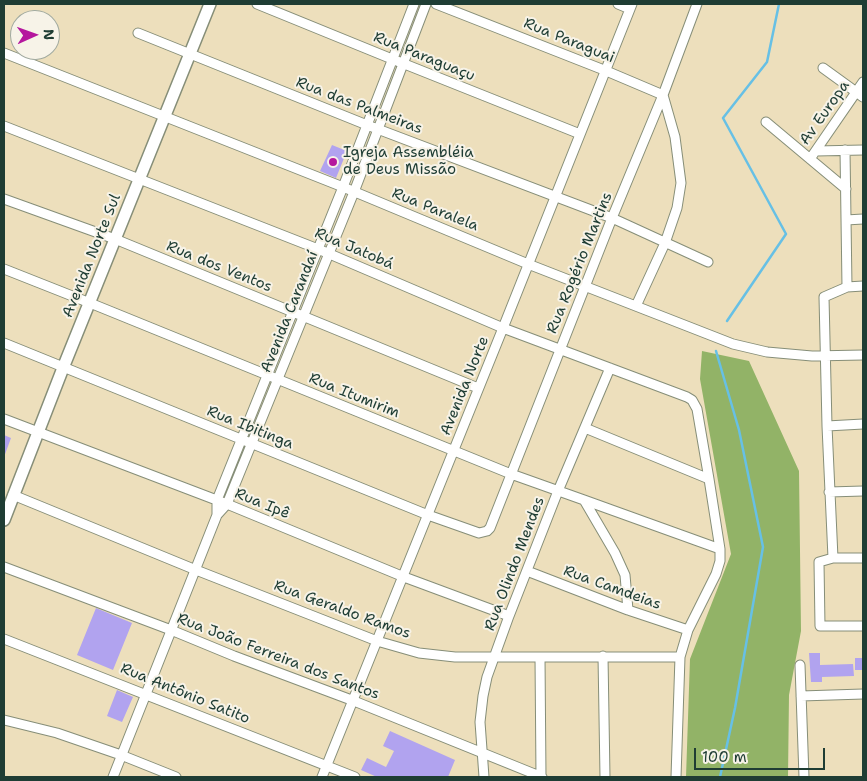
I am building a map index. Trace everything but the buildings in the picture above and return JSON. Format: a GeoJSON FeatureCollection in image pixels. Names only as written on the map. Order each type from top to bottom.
{"type":"FeatureCollection","features":[{"type":"Feature","properties":{"kind":"street","name":"Avenida Norte Sul"},"geometry":{"type":"LineString","coordinates":[[4,520],[188,54],[210,4]]}},
{"type":"Feature","properties":{"kind":"street","name":"Rua Paraguaçu"},"geometry":{"type":"LineString","coordinates":[[257,4],[392,60],[580,134]]}},
{"type":"Feature","properties":{"kind":"street","name":"Avenida Carandaí"},"geometry":{"type":"LineString","coordinates":[[217,516],[217,500],[368,125],[414,4]]}},
{"type":"Feature","properties":{"kind":"street","name":"Avenida Carandaí"},"geometry":{"type":"LineString","coordinates":[[113,777],[217,516],[227,504],[278,380],[354,192],[426,4]]}},
{"type":"Feature","properties":{"kind":"street","name":"Rua Paraguai"},"geometry":{"type":"LineString","coordinates":[[436,4],[663,95]]}},
{"type":"Feature","properties":{"kind":"street"},"geometry":{"type":"LineString","coordinates":[[618,4],[631,6]]}},
{"type":"Feature","properties":{"kind":"street","name":"Rua Rogério Martins"},"geometry":{"type":"LineString","coordinates":[[487,531],[490,528],[612,218],[663,95],[697,4]]}},
{"type":"Feature","properties":{"kind":"street","name":"Avenida Norte"},"geometry":{"type":"LineString","coordinates":[[322,777],[404,577],[631,6]]}},
{"type":"Feature","properties":{"kind":"street","name":"Rua das Palmeiras"},"geometry":{"type":"LineString","coordinates":[[138,33],[378,129],[612,218],[708,262]]}},
{"type":"Feature","properties":{"kind":"street","name":"Rua Paralela"},"geometry":{"type":"LineString","coordinates":[[4,54],[163,118],[343,187],[528,264],[732,344],[767,352],[825,356],[863,355]]}},
{"type":"Feature","properties":{"kind":"street"},"geometry":{"type":"LineString","coordinates":[[823,68],[860,95]]}},
{"type":"Feature","properties":{"kind":"street","name":"Av Europa"},"geometry":{"type":"LineString","coordinates":[[810,159],[860,95],[863,82]]}},
{"type":"Feature","properties":{"kind":"street"},"geometry":{"type":"LineString","coordinates":[[636,306],[665,243],[678,208],[681,183],[675,137],[663,95]]}},
{"type":"Feature","properties":{"kind":"street"},"geometry":{"type":"LineString","coordinates":[[766,122],[846,189]]}},
{"type":"Feature","properties":{"kind":"street","name":"Rua Jatobá"},"geometry":{"type":"LineString","coordinates":[[4,126],[329,253],[503,328],[687,397],[692,400],[697,409],[709,478]]}},
{"type":"Feature","properties":{"kind":"street"},"geometry":{"type":"LineString","coordinates":[[845,150],[847,287]]}},
{"type":"Feature","properties":{"kind":"street"},"geometry":{"type":"LineString","coordinates":[[816,151],[863,150]]}},
{"type":"Feature","properties":{"kind":"street","name":"Rua dos Ventos"},"geometry":{"type":"LineString","coordinates":[[4,199],[115,239],[478,388]]}},
{"type":"Feature","properties":{"kind":"street"},"geometry":{"type":"LineString","coordinates":[[846,220],[863,219]]}},
{"type":"Feature","properties":{"kind":"street","name":"Rua Itumirim"},"geometry":{"type":"LineString","coordinates":[[4,270],[90,303],[510,474],[720,548]]}},
{"type":"Feature","properties":{"kind":"street"},"geometry":{"type":"LineString","coordinates":[[833,558],[829,492],[824,297],[847,287],[863,286]]}},
{"type":"Feature","properties":{"kind":"street","name":"Rua Ibitinga"},"geometry":{"type":"LineString","coordinates":[[4,343],[428,515],[479,533],[487,531]]}},
{"type":"Feature","properties":{"kind":"street","name":"Rua Olindo Mendes"},"geometry":{"type":"LineString","coordinates":[[484,777],[480,722],[483,696],[495,657],[558,491],[610,368]]}},
{"type":"Feature","properties":{"kind":"street","name":"Rua Ipê"},"geometry":{"type":"LineString","coordinates":[[4,419],[217,500],[404,577],[509,616]]}},
{"type":"Feature","properties":{"kind":"street"},"geometry":{"type":"LineString","coordinates":[[827,426],[863,424]]}},
{"type":"Feature","properties":{"kind":"street"},"geometry":{"type":"LineString","coordinates":[[585,428],[709,478],[720,548],[720,561],[716,574],[688,630],[680,657],[676,777]]}},
{"type":"Feature","properties":{"kind":"street"},"geometry":{"type":"LineString","coordinates":[[829,492],[863,491]]}},
{"type":"Feature","properties":{"kind":"street","name":"Rua Geraldo Ramos"},"geometry":{"type":"LineString","coordinates":[[13,495],[377,641],[419,653],[438,656],[495,657],[680,657]]}},
{"type":"Feature","properties":{"kind":"street"},"geometry":{"type":"LineString","coordinates":[[584,500],[615,553],[624,575],[628,610]]}},
{"type":"Feature","properties":{"kind":"street"},"geometry":{"type":"LineString","coordinates":[[863,558],[833,558],[819,562],[820,626],[863,626]]}},
{"type":"Feature","properties":{"kind":"street","name":"Rua João Ferreira dos Santos"},"geometry":{"type":"LineString","coordinates":[[4,567],[354,701],[541,777]]}},
{"type":"Feature","properties":{"kind":"street","name":"Rua Camdeias"},"geometry":{"type":"LineString","coordinates":[[527,571],[628,610],[688,630]]}},
{"type":"Feature","properties":{"kind":"street","name":"Rua Antônio Satito"},"geometry":{"type":"LineString","coordinates":[[4,638],[355,777]]}},
{"type":"Feature","properties":{"kind":"street"},"geometry":{"type":"LineString","coordinates":[[603,656],[605,777]]}},
{"type":"Feature","properties":{"kind":"street"},"geometry":{"type":"LineString","coordinates":[[540,657],[541,777]]}},
{"type":"Feature","properties":{"kind":"street"},"geometry":{"type":"LineString","coordinates":[[800,665],[804,777]]}},
{"type":"Feature","properties":{"kind":"street"},"geometry":{"type":"LineString","coordinates":[[801,696],[863,694]]}},
{"type":"Feature","properties":{"kind":"street"},"geometry":{"type":"LineString","coordinates":[[4,720],[57,733],[121,755],[176,777]]}},
{"type":"Feature","properties":{"kind":"green space"},"geometry":{"type":"Polygon","coordinates":[[[702,351],[749,361],[799,471],[801,631],[789,695],[788,777],[686,777],[690,659],[731,554],[700,379],[702,351]]]}},
{"type":"Feature","properties":{"kind":"waterway"},"geometry":{"type":"LineString","coordinates":[[727,321],[786,234],[723,118],[767,62],[779,4]]}},
{"type":"Feature","properties":{"kind":"waterway"},"geometry":{"type":"LineString","coordinates":[[716,351],[739,430],[763,547],[735,708],[720,777]]}},
{"type":"Feature","properties":{"kind":"place","name":"Igreja Assembléia de Deus Missão"},"geometry":{"type":"Point","coordinates":[333,162]}}]}
